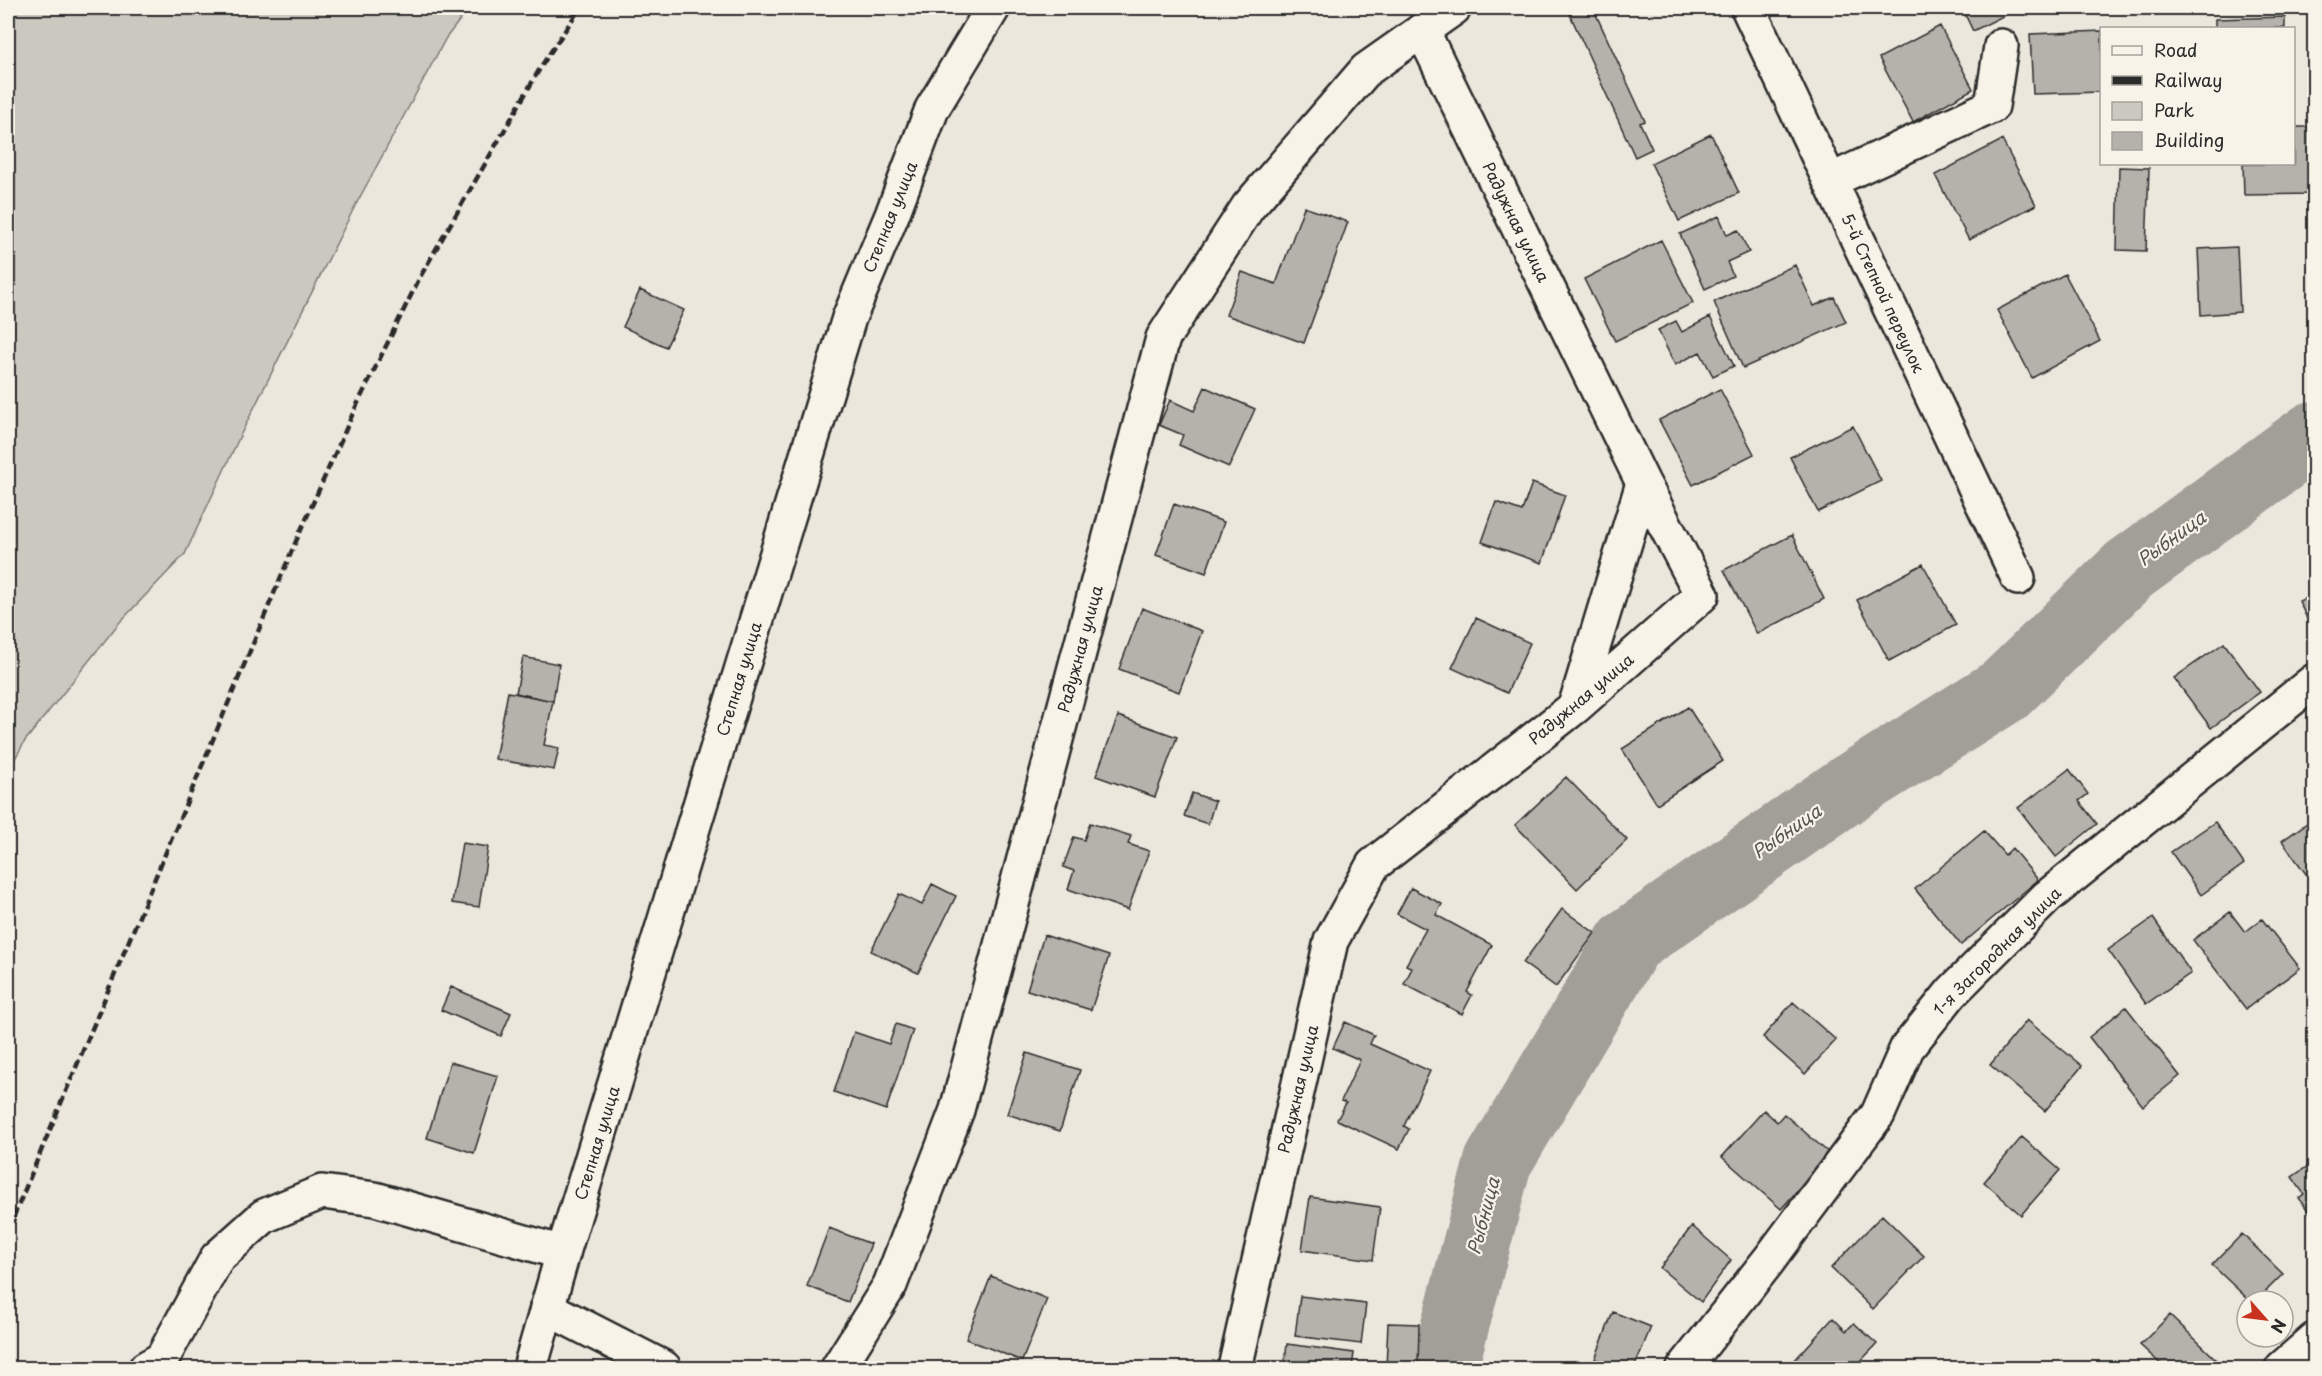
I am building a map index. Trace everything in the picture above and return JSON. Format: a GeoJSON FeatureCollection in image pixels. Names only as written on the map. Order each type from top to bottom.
{"type":"FeatureCollection","features":[{"type":"Feature","properties":{"kind":"street","name":"Степная улица"},"geometry":{"type":"LineString","coordinates":[[530,1368],[563,1253],[849,318],[892,215],[932,109],[993,8]]}},
{"type":"Feature","properties":{"kind":"street","name":"Радужная улица"},"geometry":{"type":"LineString","coordinates":[[838,1368],[890,1285],[957,1110],[1163,338],[1248,207],[1366,70],[1454,8]]}},
{"type":"Feature","properties":{"kind":"street","name":"5-й Степной переулок"},"geometry":{"type":"LineString","coordinates":[[1748,8],[2018,578]]}},
{"type":"Feature","properties":{"kind":"street","name":"Радужная улица"},"geometry":{"type":"LineString","coordinates":[[1235,1368],[1331,941],[1373,865],[1575,706],[1702,595],[1643,483],[1422,30]]}},
{"type":"Feature","properties":{"kind":"street"},"geometry":{"type":"LineString","coordinates":[[1830,180],[1992,106],[2001,46]]}},
{"type":"Feature","properties":{"kind":"street"},"geometry":{"type":"LineString","coordinates":[[1575,706],[1643,483]]}},
{"type":"Feature","properties":{"kind":"street","name":"1-я Загородная улица"},"geometry":{"type":"LineString","coordinates":[[1684,1368],[1878,1114],[1907,1048],[1952,992],[2047,897],[2314,681]]}},
{"type":"Feature","properties":{"kind":"street"},"geometry":{"type":"LineString","coordinates":[[146,1368],[162,1359],[217,1258],[264,1215],[322,1192],[375,1199],[563,1253]]}},
{"type":"Feature","properties":{"kind":"street"},"geometry":{"type":"LineString","coordinates":[[547,1308],[664,1368]]}},
{"type":"Feature","properties":{"kind":"street"},"geometry":{"type":"LineString","coordinates":[[2282,1368],[2314,1340]]}},
{"type":"Feature","properties":{"kind":"green space"},"geometry":{"type":"Polygon","coordinates":[[[8,8],[469,8],[446,38],[353,210],[240,436],[185,554],[119,623],[25,741],[8,771],[8,8]]]}},
{"type":"Feature","properties":{"kind":"building"},"geometry":{"type":"Polygon","coordinates":[[[1567,8],[1593,8],[1645,121],[1640,123],[1652,149],[1635,157],[1567,8]]]}},
{"type":"Feature","properties":{"kind":"building"},"geometry":{"type":"Polygon","coordinates":[[[1962,8],[2014,8],[2015,10],[1973,31],[1962,8]]]}},
{"type":"Feature","properties":{"kind":"building"},"geometry":{"type":"Polygon","coordinates":[[[2285,17],[2285,27],[2215,27],[2215,19],[2285,17]]]}},
{"type":"Feature","properties":{"kind":"building"},"geometry":{"type":"Polygon","coordinates":[[[1940,26],[1973,89],[1913,122],[1879,58],[1940,26]]]}},
{"type":"Feature","properties":{"kind":"building"},"geometry":{"type":"Polygon","coordinates":[[[2100,31],[2100,92],[2033,94],[2030,34],[2100,31]]]}},
{"type":"Feature","properties":{"kind":"building"},"geometry":{"type":"Polygon","coordinates":[[[2295,127],[2314,127],[2314,194],[2244,195],[2243,165],[2295,165],[2295,127]]]}},
{"type":"Feature","properties":{"kind":"building"},"geometry":{"type":"Polygon","coordinates":[[[1711,134],[1739,193],[1679,221],[1651,163],[1711,134]]]}},
{"type":"Feature","properties":{"kind":"building"},"geometry":{"type":"Polygon","coordinates":[[[2002,140],[2036,205],[1969,240],[1935,175],[2002,140]]]}},
{"type":"Feature","properties":{"kind":"building"},"geometry":{"type":"Polygon","coordinates":[[[2119,167],[2149,168],[2146,251],[2117,250],[2119,167]]]}},
{"type":"Feature","properties":{"kind":"building"},"geometry":{"type":"Polygon","coordinates":[[[1304,207],[1348,222],[1304,343],[1226,315],[1242,272],[1276,284],[1304,207]]]}},
{"type":"Feature","properties":{"kind":"building"},"geometry":{"type":"Polygon","coordinates":[[[1719,216],[1727,235],[1738,230],[1749,252],[1727,262],[1733,276],[1705,289],[1680,234],[1719,216]]]}},
{"type":"Feature","properties":{"kind":"building"},"geometry":{"type":"Polygon","coordinates":[[[1661,240],[1693,303],[1615,341],[1584,279],[1661,240]]]}},
{"type":"Feature","properties":{"kind":"building"},"geometry":{"type":"Polygon","coordinates":[[[2237,247],[2240,312],[2201,315],[2198,249],[2237,247]]]}},
{"type":"Feature","properties":{"kind":"building"},"geometry":{"type":"Polygon","coordinates":[[[1795,265],[1814,306],[1834,297],[1846,322],[1743,368],[1714,302],[1795,265]]]}},
{"type":"Feature","properties":{"kind":"building"},"geometry":{"type":"Polygon","coordinates":[[[2065,274],[2100,341],[2032,378],[1997,310],[2065,274]]]}},
{"type":"Feature","properties":{"kind":"building"},"geometry":{"type":"Polygon","coordinates":[[[640,290],[684,310],[666,347],[623,327],[640,290]]]}},
{"type":"Feature","properties":{"kind":"building"},"geometry":{"type":"Polygon","coordinates":[[[1710,317],[1734,366],[1713,376],[1700,352],[1675,365],[1658,330],[1676,321],[1682,332],[1710,317]]]}},
{"type":"Feature","properties":{"kind":"building"},"geometry":{"type":"Polygon","coordinates":[[[1205,387],[1255,409],[1229,467],[1179,445],[1183,435],[1159,425],[1170,400],[1194,411],[1205,387]]]}},
{"type":"Feature","properties":{"kind":"building"},"geometry":{"type":"Polygon","coordinates":[[[1720,389],[1754,454],[1693,485],[1659,420],[1720,389]]]}},
{"type":"Feature","properties":{"kind":"building"},"geometry":{"type":"Polygon","coordinates":[[[1853,426],[1881,481],[1818,512],[1790,457],[1853,426]]]}},
{"type":"Feature","properties":{"kind":"building"},"geometry":{"type":"Polygon","coordinates":[[[1532,483],[1565,495],[1542,563],[1482,542],[1496,502],[1522,511],[1532,483]]]}},
{"type":"Feature","properties":{"kind":"building"},"geometry":{"type":"Polygon","coordinates":[[[1174,504],[1224,522],[1206,573],[1156,555],[1174,504]]]}},
{"type":"Feature","properties":{"kind":"building"},"geometry":{"type":"Polygon","coordinates":[[[1792,535],[1824,599],[1757,634],[1724,570],[1792,535]]]}},
{"type":"Feature","properties":{"kind":"building"},"geometry":{"type":"Polygon","coordinates":[[[1923,564],[1956,625],[1889,661],[1857,600],[1923,564]]]}},
{"type":"Feature","properties":{"kind":"building"},"geometry":{"type":"Polygon","coordinates":[[[2314,594],[2314,634],[2299,601],[2314,594]]]}},
{"type":"Feature","properties":{"kind":"building"},"geometry":{"type":"Polygon","coordinates":[[[1142,608],[1202,631],[1179,692],[1119,669],[1142,608]]]}},
{"type":"Feature","properties":{"kind":"building"},"geometry":{"type":"Polygon","coordinates":[[[1476,618],[1530,643],[1507,693],[1452,668],[1476,618]]]}},
{"type":"Feature","properties":{"kind":"building"},"geometry":{"type":"Polygon","coordinates":[[[2224,643],[2260,692],[2211,728],[2174,678],[2224,643]]]}},
{"type":"Feature","properties":{"kind":"building"},"geometry":{"type":"Polygon","coordinates":[[[523,657],[559,664],[553,701],[516,693],[523,657]]]}},
{"type":"Feature","properties":{"kind":"building"},"geometry":{"type":"Polygon","coordinates":[[[508,692],[553,701],[544,745],[559,748],[554,770],[495,759],[508,692]]]}},
{"type":"Feature","properties":{"kind":"building"},"geometry":{"type":"Polygon","coordinates":[[[1688,707],[1723,761],[1657,804],[1622,749],[1688,707]]]}},
{"type":"Feature","properties":{"kind":"building"},"geometry":{"type":"Polygon","coordinates":[[[1118,716],[1177,737],[1155,797],[1096,776],[1118,716]]]}},
{"type":"Feature","properties":{"kind":"building"},"geometry":{"type":"Polygon","coordinates":[[[2069,769],[2088,794],[2079,801],[2097,824],[2056,857],[2018,808],[2069,769]]]}},
{"type":"Feature","properties":{"kind":"building"},"geometry":{"type":"Polygon","coordinates":[[[1566,777],[1627,840],[1577,889],[1515,825],[1566,777]]]}},
{"type":"Feature","properties":{"kind":"building"},"geometry":{"type":"Polygon","coordinates":[[[1192,793],[1215,801],[1208,824],[1184,816],[1192,793]]]}},
{"type":"Feature","properties":{"kind":"building"},"geometry":{"type":"Polygon","coordinates":[[[2314,818],[2314,885],[2282,841],[2314,818]]]}},
{"type":"Feature","properties":{"kind":"building"},"geometry":{"type":"Polygon","coordinates":[[[2215,822],[2244,864],[2201,895],[2171,852],[2215,822]]]}},
{"type":"Feature","properties":{"kind":"building"},"geometry":{"type":"Polygon","coordinates":[[[1090,823],[1131,836],[1128,844],[1149,851],[1128,910],[1068,889],[1074,871],[1063,867],[1074,837],[1084,840],[1090,823]]]}},
{"type":"Feature","properties":{"kind":"building"},"geometry":{"type":"Polygon","coordinates":[[[1984,831],[2005,855],[2012,848],[2038,880],[1961,945],[1915,889],[1984,831]]]}},
{"type":"Feature","properties":{"kind":"building"},"geometry":{"type":"Polygon","coordinates":[[[462,843],[488,847],[479,907],[452,903],[462,843]]]}},
{"type":"Feature","properties":{"kind":"building"},"geometry":{"type":"Polygon","coordinates":[[[932,884],[956,896],[918,973],[871,951],[899,894],[922,905],[932,884]]]}},
{"type":"Feature","properties":{"kind":"building"},"geometry":{"type":"Polygon","coordinates":[[[1411,888],[1442,904],[1436,915],[1492,945],[1467,992],[1472,995],[1462,1014],[1404,984],[1412,968],[1406,965],[1426,929],[1397,914],[1411,888]]]}},
{"type":"Feature","properties":{"kind":"building"},"geometry":{"type":"Polygon","coordinates":[[[1562,909],[1595,933],[1556,987],[1523,963],[1562,909]]]}},
{"type":"Feature","properties":{"kind":"building"},"geometry":{"type":"Polygon","coordinates":[[[2230,912],[2245,932],[2262,919],[2300,968],[2246,1009],[2193,940],[2230,912]]]}},
{"type":"Feature","properties":{"kind":"building"},"geometry":{"type":"Polygon","coordinates":[[[2153,918],[2191,973],[2146,1004],[2108,950],[2153,918]]]}},
{"type":"Feature","properties":{"kind":"building"},"geometry":{"type":"Polygon","coordinates":[[[1044,935],[1109,956],[1091,1010],[1027,990],[1044,935]]]}},
{"type":"Feature","properties":{"kind":"building"},"geometry":{"type":"Polygon","coordinates":[[[451,987],[511,1013],[501,1036],[441,1010],[451,987]]]}},
{"type":"Feature","properties":{"kind":"building"},"geometry":{"type":"Polygon","coordinates":[[[1793,1002],[1836,1040],[1805,1074],[1763,1037],[1793,1002]]]}},
{"type":"Feature","properties":{"kind":"building"},"geometry":{"type":"Polygon","coordinates":[[[2126,1007],[2180,1076],[2143,1106],[2089,1037],[2126,1007]]]}},
{"type":"Feature","properties":{"kind":"building"},"geometry":{"type":"Polygon","coordinates":[[[2027,1020],[2082,1066],[2045,1111],[1990,1065],[2027,1020]]]}},
{"type":"Feature","properties":{"kind":"building"},"geometry":{"type":"Polygon","coordinates":[[[1345,1022],[1374,1035],[1370,1044],[1430,1071],[1404,1126],[1409,1129],[1399,1149],[1337,1120],[1346,1103],[1341,1101],[1360,1060],[1333,1048],[1345,1022]]]}},
{"type":"Feature","properties":{"kind":"building"},"geometry":{"type":"Polygon","coordinates":[[[896,1024],[913,1030],[886,1110],[834,1092],[854,1032],[889,1044],[896,1024]]]}},
{"type":"Feature","properties":{"kind":"building"},"geometry":{"type":"Polygon","coordinates":[[[1027,1053],[1080,1070],[1060,1131],[1007,1114],[1027,1053]]]}},
{"type":"Feature","properties":{"kind":"building"},"geometry":{"type":"Polygon","coordinates":[[[450,1062],[498,1076],[474,1153],[427,1138],[450,1062]]]}},
{"type":"Feature","properties":{"kind":"building"},"geometry":{"type":"Polygon","coordinates":[[[1764,1110],[1777,1122],[1784,1114],[1830,1154],[1781,1209],[1722,1157],[1764,1110]]]}},
{"type":"Feature","properties":{"kind":"building"},"geometry":{"type":"Polygon","coordinates":[[[2022,1137],[2060,1170],[2021,1215],[1984,1182],[2022,1137]]]}},
{"type":"Feature","properties":{"kind":"building"},"geometry":{"type":"Polygon","coordinates":[[[2314,1162],[2314,1219],[2299,1198],[2304,1194],[2292,1177],[2314,1162]]]}},
{"type":"Feature","properties":{"kind":"building"},"geometry":{"type":"Polygon","coordinates":[[[1310,1197],[1380,1207],[1373,1260],[1302,1250],[1310,1197]]]}},
{"type":"Feature","properties":{"kind":"building"},"geometry":{"type":"Polygon","coordinates":[[[1882,1215],[1924,1256],[1873,1309],[1831,1268],[1882,1215]]]}},
{"type":"Feature","properties":{"kind":"building"},"geometry":{"type":"Polygon","coordinates":[[[1692,1226],[1731,1260],[1701,1302],[1660,1268],[1692,1226]]]}},
{"type":"Feature","properties":{"kind":"building"},"geometry":{"type":"Polygon","coordinates":[[[829,1228],[871,1244],[848,1302],[807,1286],[829,1228]]]}},
{"type":"Feature","properties":{"kind":"building"},"geometry":{"type":"Polygon","coordinates":[[[2242,1234],[2283,1274],[2268,1289],[2237,1289],[2212,1265],[2242,1234]]]}},
{"type":"Feature","properties":{"kind":"building"},"geometry":{"type":"Polygon","coordinates":[[[991,1276],[1047,1299],[1022,1361],[966,1339],[991,1276]]]}},
{"type":"Feature","properties":{"kind":"building"},"geometry":{"type":"Polygon","coordinates":[[[1300,1296],[1366,1304],[1361,1344],[1295,1336],[1300,1296]]]}},
{"type":"Feature","properties":{"kind":"building"},"geometry":{"type":"Polygon","coordinates":[[[1613,1312],[1651,1327],[1634,1368],[1619,1368],[1595,1359],[1613,1312]]]}},
{"type":"Feature","properties":{"kind":"building"},"geometry":{"type":"Polygon","coordinates":[[[2170,1315],[2219,1362],[2212,1368],[2165,1368],[2140,1345],[2170,1315]]]}},
{"type":"Feature","properties":{"kind":"building"},"geometry":{"type":"Polygon","coordinates":[[[1833,1318],[1846,1331],[1854,1323],[1877,1344],[1854,1368],[1803,1368],[1794,1361],[1833,1318]]]}},
{"type":"Feature","properties":{"kind":"building"},"geometry":{"type":"Polygon","coordinates":[[[1388,1323],[1419,1324],[1418,1368],[1386,1368],[1388,1323]]]}},
{"type":"Feature","properties":{"kind":"building"},"geometry":{"type":"Polygon","coordinates":[[[1287,1344],[1354,1353],[1352,1368],[1284,1368],[1287,1344]]]}},
{"type":"Feature","properties":{"kind":"waterway","name":"Рыбница"},"geometry":{"type":"LineString","coordinates":[[1444,1368],[1498,1162],[1629,942],[1848,789],[2005,690],[2129,570],[2314,435]]}},
{"type":"Feature","properties":{"kind":"railway"},"geometry":{"type":"LineString","coordinates":[[8,1230],[293,548],[354,411],[420,277],[542,65],[580,8]]}}]}
